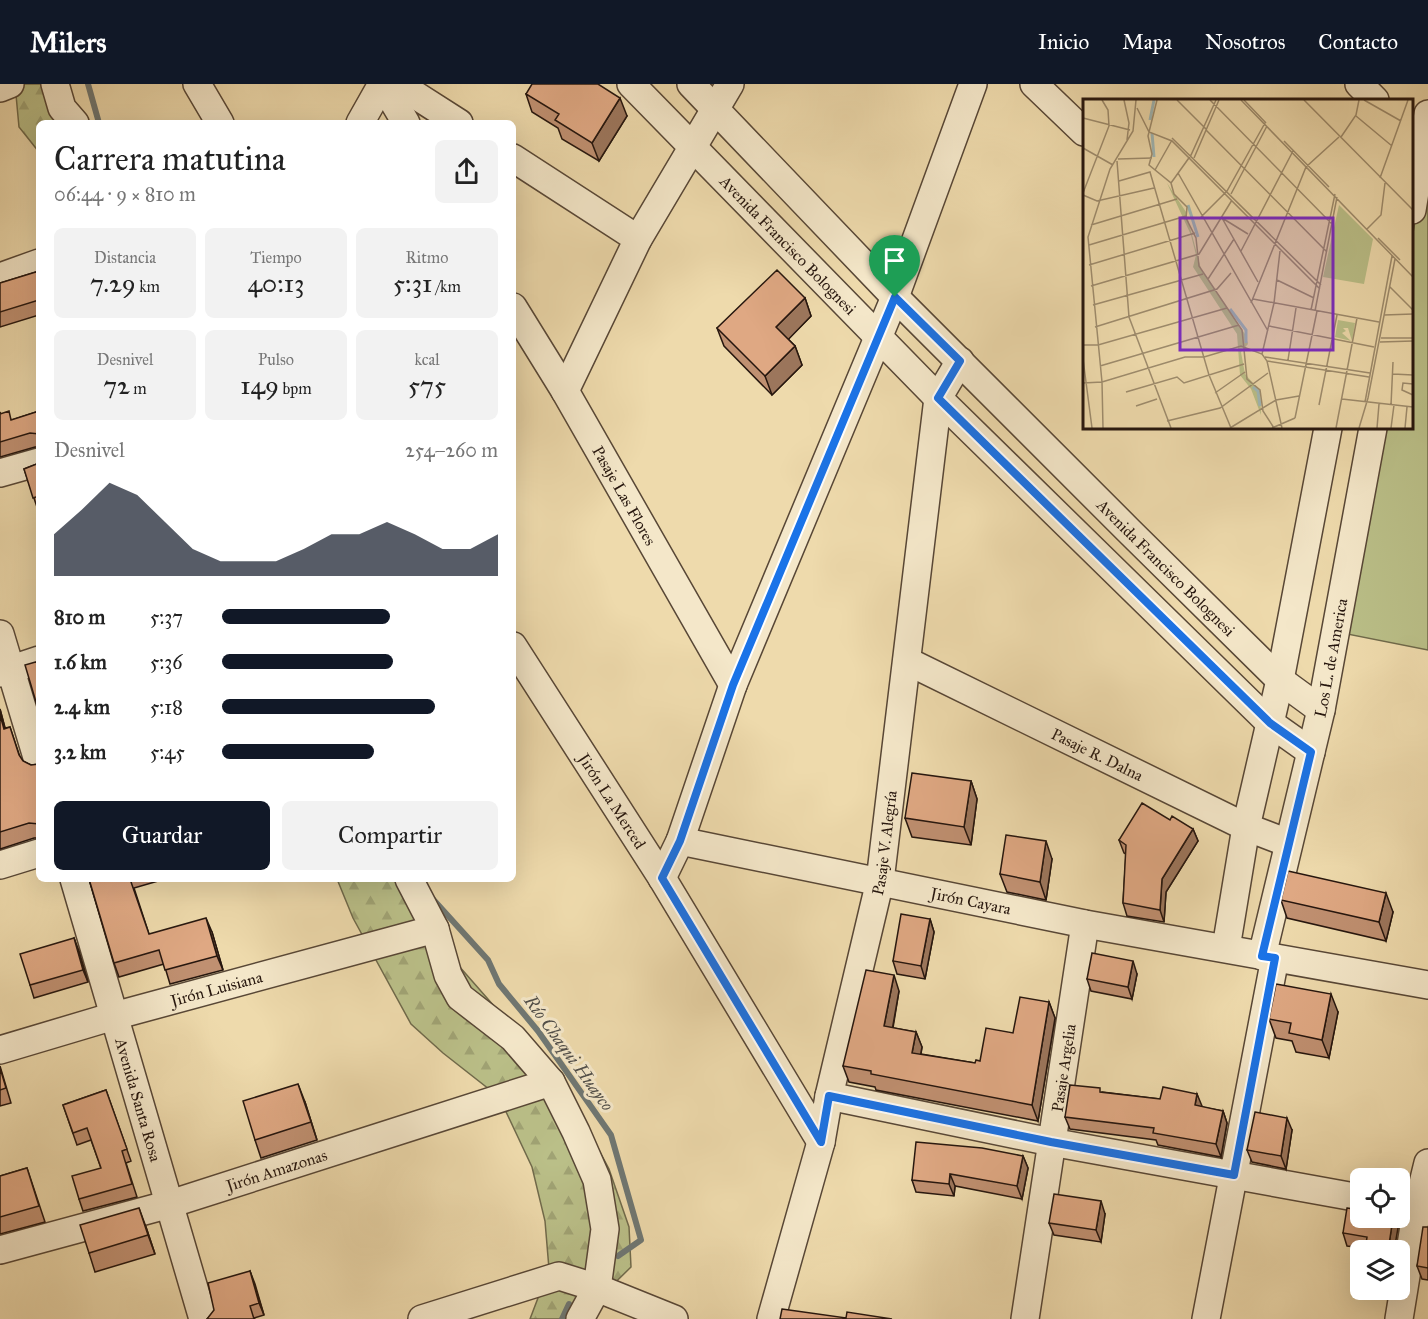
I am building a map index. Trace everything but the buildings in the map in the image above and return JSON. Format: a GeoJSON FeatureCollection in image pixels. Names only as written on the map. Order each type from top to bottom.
{"type":"FeatureCollection","features":[{"type":"Feature","properties":{"kind":"street"},"geometry":{"type":"LineString","coordinates":[[0,88],[10,84]]}},
{"type":"Feature","properties":{"kind":"street"},"geometry":{"type":"LineString","coordinates":[[55,84],[62,108],[72,120]]}},
{"type":"Feature","properties":{"kind":"street"},"geometry":{"type":"LineString","coordinates":[[197,84],[218,120]]}},
{"type":"Feature","properties":{"kind":"street"},"geometry":{"type":"LineString","coordinates":[[362,120],[383,84],[404,120]]}},
{"type":"Feature","properties":{"kind":"street"},"geometry":{"type":"LineString","coordinates":[[398,84],[454,120]]}},
{"type":"Feature","properties":{"kind":"street","name":"Avenida Francisco Bolognesi"},"geometry":{"type":"LineString","coordinates":[[631,84],[938,398],[1270,723],[1311,752]]}},
{"type":"Feature","properties":{"kind":"street","name":"Avenida Francisco Bolognesi"},"geometry":{"type":"LineString","coordinates":[[691,84],[895,297],[1129,531],[1280,680],[1321,710]]}},
{"type":"Feature","properties":{"kind":"street"},"geometry":{"type":"LineString","coordinates":[[565,391],[638,239],[730,84]]}},
{"type":"Feature","properties":{"kind":"street"},"geometry":{"type":"LineString","coordinates":[[662,878],[680,841],[733,685],[895,297],[973,84]]}},
{"type":"Feature","properties":{"kind":"street"},"geometry":{"type":"LineString","coordinates":[[1034,84],[1083,131]]}},
{"type":"Feature","properties":{"kind":"street"},"geometry":{"type":"LineString","coordinates":[[1359,84],[1374,99]]}},
{"type":"Feature","properties":{"kind":"street"},"geometry":{"type":"LineString","coordinates":[[1385,99],[1389,84]]}},
{"type":"Feature","properties":{"kind":"street"},"geometry":{"type":"LineString","coordinates":[[1413,195],[1417,135],[1428,114]]}},
{"type":"Feature","properties":{"kind":"street"},"geometry":{"type":"LineString","coordinates":[[516,160],[638,239]]}},
{"type":"Feature","properties":{"kind":"street"},"geometry":{"type":"LineString","coordinates":[[0,276],[36,264]]}},
{"type":"Feature","properties":{"kind":"street","name":"Pasaje Las Flores"},"geometry":{"type":"LineString","coordinates":[[516,312],[565,391],[733,685]]}},
{"type":"Feature","properties":{"kind":"street","name":"Pasaje V. Alegría"},"geometry":{"type":"LineString","coordinates":[[771,1319],[821,1142],[829,1096],[880,881],[938,398],[960,361]]}},
{"type":"Feature","properties":{"kind":"street"},"geometry":{"type":"LineString","coordinates":[[1226,948],[1246,827],[1280,680],[1328,429]]}},
{"type":"Feature","properties":{"kind":"street","name":"Los L. de America"},"geometry":{"type":"LineString","coordinates":[[1206,1319],[1234,1175],[1288,843],[1321,710],[1373,429]]}},
{"type":"Feature","properties":{"kind":"street"},"geometry":{"type":"LineString","coordinates":[[0,473],[36,463]]}},
{"type":"Feature","properties":{"kind":"street"},"geometry":{"type":"LineString","coordinates":[[1107,563],[1129,531]]}},
{"type":"Feature","properties":{"kind":"street"},"geometry":{"type":"LineString","coordinates":[[0,634],[5,671],[36,756]]}},
{"type":"Feature","properties":{"kind":"street","name":"Jirón La Merced"},"geometry":{"type":"LineString","coordinates":[[516,651],[662,878],[821,1142]]}},
{"type":"Feature","properties":{"kind":"street"},"geometry":{"type":"LineString","coordinates":[[5,671],[36,661]]}},
{"type":"Feature","properties":{"kind":"street","name":"Pasaje R. Dalna"},"geometry":{"type":"LineString","coordinates":[[907,661],[1246,827],[1288,843]]}},
{"type":"Feature","properties":{"kind":"street","name":"Jirón Cayara"},"geometry":{"type":"LineString","coordinates":[[680,841],[1085,924],[1428,985]]}},
{"type":"Feature","properties":{"kind":"street"},"geometry":{"type":"LineString","coordinates":[[0,865],[36,854]]}},
{"type":"Feature","properties":{"kind":"street","name":"Avenida Santa Rosa"},"geometry":{"type":"LineString","coordinates":[[75,882],[203,1319]]}},
{"type":"Feature","properties":{"kind":"street"},"geometry":{"type":"LineString","coordinates":[[411,882],[435,929],[448,975],[460,997],[513,1038],[551,1082],[597,1180],[605,1229],[597,1288],[580,1319]]}},
{"type":"Feature","properties":{"kind":"street","name":"Pasaje Argelia"},"geometry":{"type":"LineString","coordinates":[[1025,1319],[1085,924]]}},
{"type":"Feature","properties":{"kind":"street","name":"Jirón Luisiana"},"geometry":{"type":"LineString","coordinates":[[0,1050],[114,1016],[435,929]]}},
{"type":"Feature","properties":{"kind":"street","name":"Jirón Amazonas"},"geometry":{"type":"LineString","coordinates":[[0,1250],[170,1204],[551,1082]]}},
{"type":"Feature","properties":{"kind":"street"},"geometry":{"type":"LineString","coordinates":[[829,1096],[1051,1142],[1350,1196]]}},
{"type":"Feature","properties":{"kind":"street"},"geometry":{"type":"LineString","coordinates":[[1399,1319],[1415,1208],[1428,1163]]}},
{"type":"Feature","properties":{"kind":"street"},"geometry":{"type":"LineString","coordinates":[[422,1319],[559,1276],[597,1288],[674,1319]]}},
{"type":"Feature","properties":{"kind":"green space"},"geometry":{"type":"Polygon","coordinates":[[[15,84],[64,84],[70,120],[36,120],[36,148],[19,127],[15,84]]]}},
{"type":"Feature","properties":{"kind":"green space"},"geometry":{"type":"Polygon","coordinates":[[[1428,150],[1428,650],[1337,632],[1376,429],[1413,429],[1413,232],[1428,150]]]}},
{"type":"Feature","properties":{"kind":"green space"},"geometry":{"type":"Polygon","coordinates":[[[338,882],[401,882],[415,916],[545,1064],[576,1107],[609,1169],[629,1227],[631,1267],[578,1319],[530,1319],[549,1269],[545,1221],[532,1167],[499,1097],[443,1053],[411,1024],[353,918],[338,882]]]}},
{"type":"Feature","properties":{"kind":"waterway","name":"Río Chaqui Huayco"},"geometry":{"type":"LineString","coordinates":[[88,84],[98,120]]}},
{"type":"Feature","properties":{"kind":"waterway","name":"Río Chaqui Huayco"},"geometry":{"type":"LineString","coordinates":[[431,897],[488,960],[499,984],[538,1031],[611,1135],[641,1240],[618,1256]]}},
{"type":"Feature","properties":{"kind":"waterway","name":"Río Chaqui Huayco"},"geometry":{"type":"LineString","coordinates":[[562,1319],[569,1304]]}},
{"type":"Feature","properties":{"kind":"route"},"geometry":{"type":"LineString","coordinates":[[895,297],[960,361],[938,398],[1270,723],[1311,752],[1262,956],[1275,958],[1234,1175],[1051,1142],[829,1096],[821,1142],[662,878],[680,841],[733,685],[895,297]]}}]}
